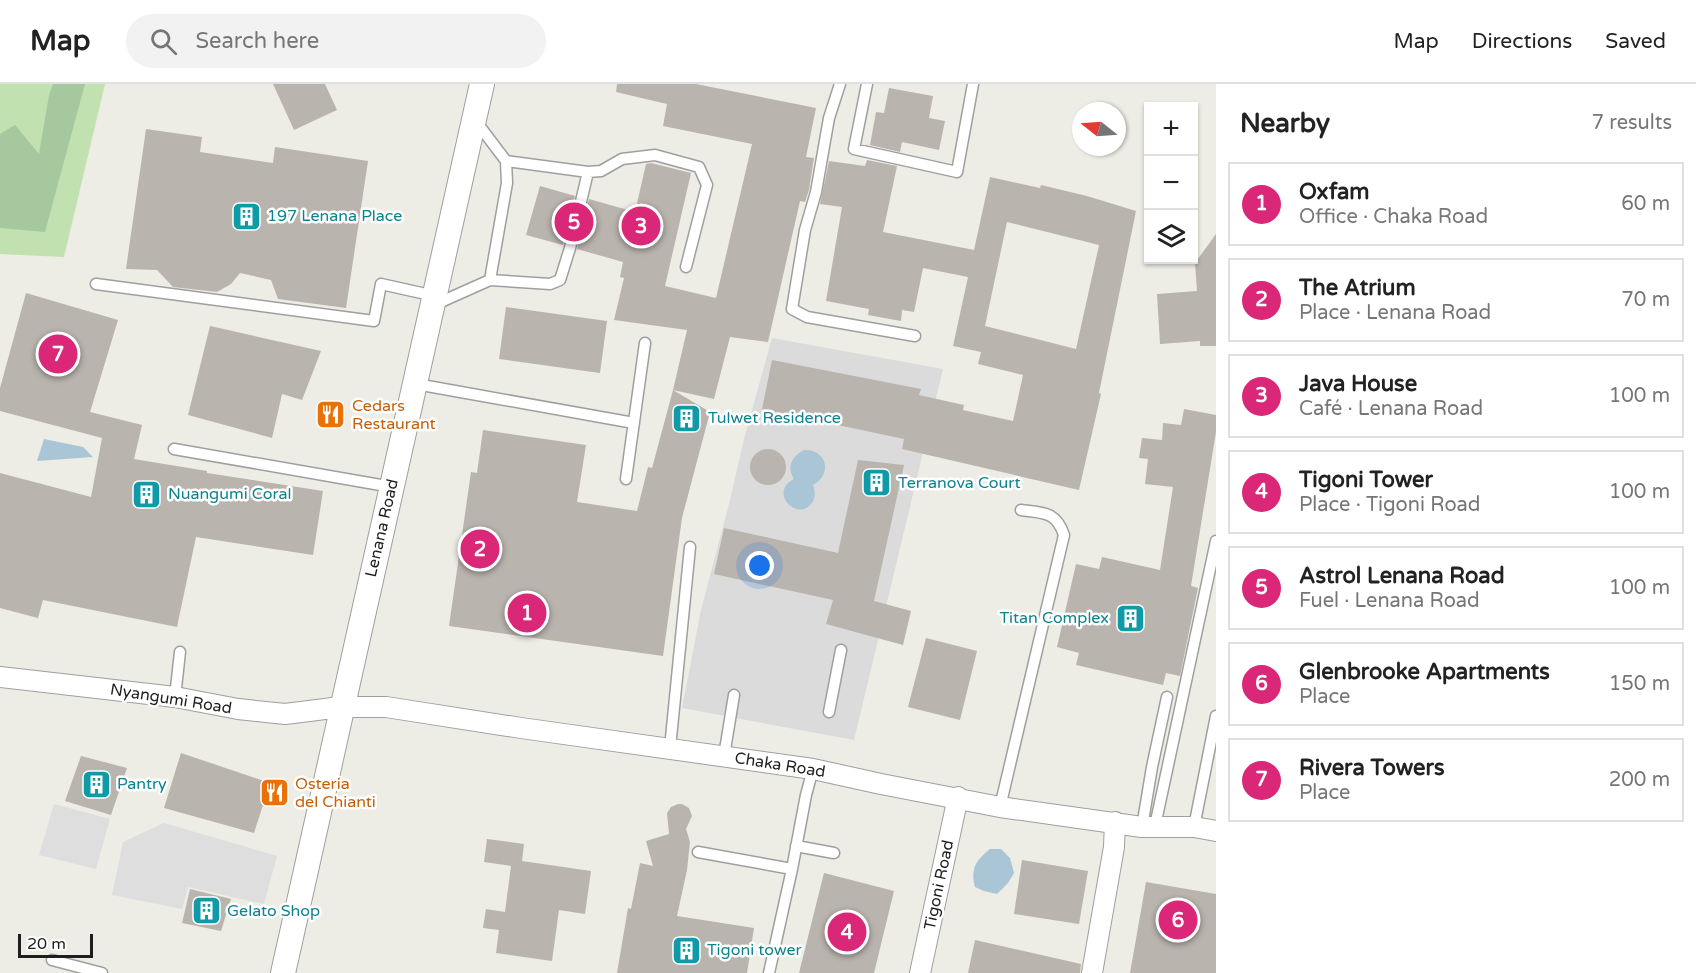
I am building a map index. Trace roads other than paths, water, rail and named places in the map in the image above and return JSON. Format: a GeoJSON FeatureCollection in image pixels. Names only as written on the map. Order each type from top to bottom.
{"type":"FeatureCollection","features":[{"type":"Feature","properties":{"kind":"street","name":"Lenana Road"},"geometry":{"type":"LineString","coordinates":[[283,973],[482,84]]}},
{"type":"Feature","properties":{"kind":"street","name":"Nyangumi Road"},"geometry":{"type":"LineString","coordinates":[[0,678],[175,697],[238,709],[285,714],[341,707]]}},
{"type":"Feature","properties":{"kind":"street","name":"Chaka Road"},"geometry":{"type":"LineString","coordinates":[[341,707],[386,707],[813,769],[1000,807],[1149,826],[1194,826],[1216,831]]}},
{"type":"Feature","properties":{"kind":"street","name":"Tigoni Road"},"geometry":{"type":"LineString","coordinates":[[920,973],[958,797]]}},
{"type":"Feature","properties":{"kind":"street"},"geometry":{"type":"LineString","coordinates":[[1092,973],[1114,847],[1115,822]]}},
{"type":"Feature","properties":{"kind":"lane"},"geometry":{"type":"LineString","coordinates":[[840,84],[829,118],[792,309],[807,317],[915,336]]}},
{"type":"Feature","properties":{"kind":"lane"},"geometry":{"type":"LineString","coordinates":[[867,84],[854,149],[957,172],[973,84]]}},
{"type":"Feature","properties":{"kind":"lane"},"geometry":{"type":"LineString","coordinates":[[475,120],[506,162],[507,183],[490,280]]}},
{"type":"Feature","properties":{"kind":"lane"},"geometry":{"type":"LineString","coordinates":[[506,162],[588,172],[601,171],[622,159],[655,155],[699,167],[707,185],[686,267]]}},
{"type":"Feature","properties":{"kind":"lane"},"geometry":{"type":"LineString","coordinates":[[96,284],[374,321],[381,284],[435,300],[490,280],[550,284],[560,280],[588,172]]}},
{"type":"Feature","properties":{"kind":"lane"},"geometry":{"type":"LineString","coordinates":[[626,479],[645,343]]}},
{"type":"Feature","properties":{"kind":"lane"},"geometry":{"type":"LineString","coordinates":[[416,384],[634,423]]}},
{"type":"Feature","properties":{"kind":"lane"},"geometry":{"type":"LineString","coordinates":[[174,449],[392,487]]}},
{"type":"Feature","properties":{"kind":"lane"},"geometry":{"type":"LineString","coordinates":[[1000,807],[1064,535],[1060,524],[1052,516],[1042,512],[1021,510]]}},
{"type":"Feature","properties":{"kind":"lane"},"geometry":{"type":"LineString","coordinates":[[1149,826],[1216,541]]}},
{"type":"Feature","properties":{"kind":"lane"},"geometry":{"type":"LineString","coordinates":[[670,748],[690,547]]}},
{"type":"Feature","properties":{"kind":"lane"},"geometry":{"type":"LineString","coordinates":[[829,712],[841,650]]}},
{"type":"Feature","properties":{"kind":"lane"},"geometry":{"type":"LineString","coordinates":[[175,697],[180,652]]}},
{"type":"Feature","properties":{"kind":"lane"},"geometry":{"type":"LineString","coordinates":[[724,756],[734,694]]}},
{"type":"Feature","properties":{"kind":"lane"},"geometry":{"type":"LineString","coordinates":[[1149,826],[1152,768],[1167,697]]}},
{"type":"Feature","properties":{"kind":"lane"},"geometry":{"type":"LineString","coordinates":[[1194,826],[1216,716]]}},
{"type":"Feature","properties":{"kind":"lane"},"geometry":{"type":"LineString","coordinates":[[769,973],[813,769]]}},
{"type":"Feature","properties":{"kind":"lane"},"geometry":{"type":"LineString","coordinates":[[796,846],[834,854]]}},
{"type":"Feature","properties":{"kind":"lane"},"geometry":{"type":"LineString","coordinates":[[698,852],[792,869]]}},
{"type":"Feature","properties":{"kind":"lane"},"geometry":{"type":"LineString","coordinates":[[52,960],[102,973]]}},
{"type":"Feature","properties":{"kind":"water"},"geometry":{"type":"Polygon","coordinates":[[[44,439],[83,447],[93,457],[37,461],[44,439]]]}},
{"type":"Feature","properties":{"kind":"water"},"geometry":{"type":"Polygon","coordinates":[[[804,450],[818,454],[825,463],[825,469],[823,475],[813,485],[815,494],[812,503],[799,510],[793,508],[784,498],[784,491],[794,479],[790,466],[796,455],[804,450]]]}},
{"type":"Feature","properties":{"kind":"water"},"geometry":{"type":"Polygon","coordinates":[[[990,849],[1001,849],[1010,858],[1014,873],[997,894],[975,887],[973,875],[975,865],[990,849]]]}},
{"type":"Feature","properties":{"kind":"place","name":"197 Lenana Place"},"geometry":{"type":"Point","coordinates":[246,216]}},
{"type":"Feature","properties":{"kind":"place","name":"Astrol Lenana Road"},"geometry":{"type":"Point","coordinates":[574,222]}},
{"type":"Feature","properties":{"kind":"place","name":"Java House"},"geometry":{"type":"Point","coordinates":[641,226]}},
{"type":"Feature","properties":{"kind":"place","name":"Rivera Towers"},"geometry":{"type":"Point","coordinates":[58,354]}},
{"type":"Feature","properties":{"kind":"place","name":"Cedars Restaurant"},"geometry":{"type":"Point","coordinates":[331,415]}},
{"type":"Feature","properties":{"kind":"place","name":"Tulwet Residence"},"geometry":{"type":"Point","coordinates":[687,418]}},
{"type":"Feature","properties":{"kind":"place","name":"Terranova Court"},"geometry":{"type":"Point","coordinates":[877,483]}},
{"type":"Feature","properties":{"kind":"place","name":"Nuangumi Coral"},"geometry":{"type":"Point","coordinates":[147,494]}},
{"type":"Feature","properties":{"kind":"place","name":"The Atrium"},"geometry":{"type":"Point","coordinates":[480,549]}},
{"type":"Feature","properties":{"kind":"place","name":"Oxfam"},"geometry":{"type":"Point","coordinates":[527,613]}},
{"type":"Feature","properties":{"kind":"place","name":"Titan Complex"},"geometry":{"type":"Point","coordinates":[1130,618]}},
{"type":"Feature","properties":{"kind":"place","name":"Pantry"},"geometry":{"type":"Point","coordinates":[96,784]}},
{"type":"Feature","properties":{"kind":"place","name":"Osteria del Chianti"},"geometry":{"type":"Point","coordinates":[274,793]}},
{"type":"Feature","properties":{"kind":"place","name":"Gelato Shop"},"geometry":{"type":"Point","coordinates":[206,911]}},
{"type":"Feature","properties":{"kind":"place","name":"Glenbrooke Apartments"},"geometry":{"type":"Point","coordinates":[1178,920]}},
{"type":"Feature","properties":{"kind":"place","name":"Tigoni Tower"},"geometry":{"type":"Point","coordinates":[847,932]}},
{"type":"Feature","properties":{"kind":"place","name":"Tigoni tower"},"geometry":{"type":"Point","coordinates":[686,950]}}]}
